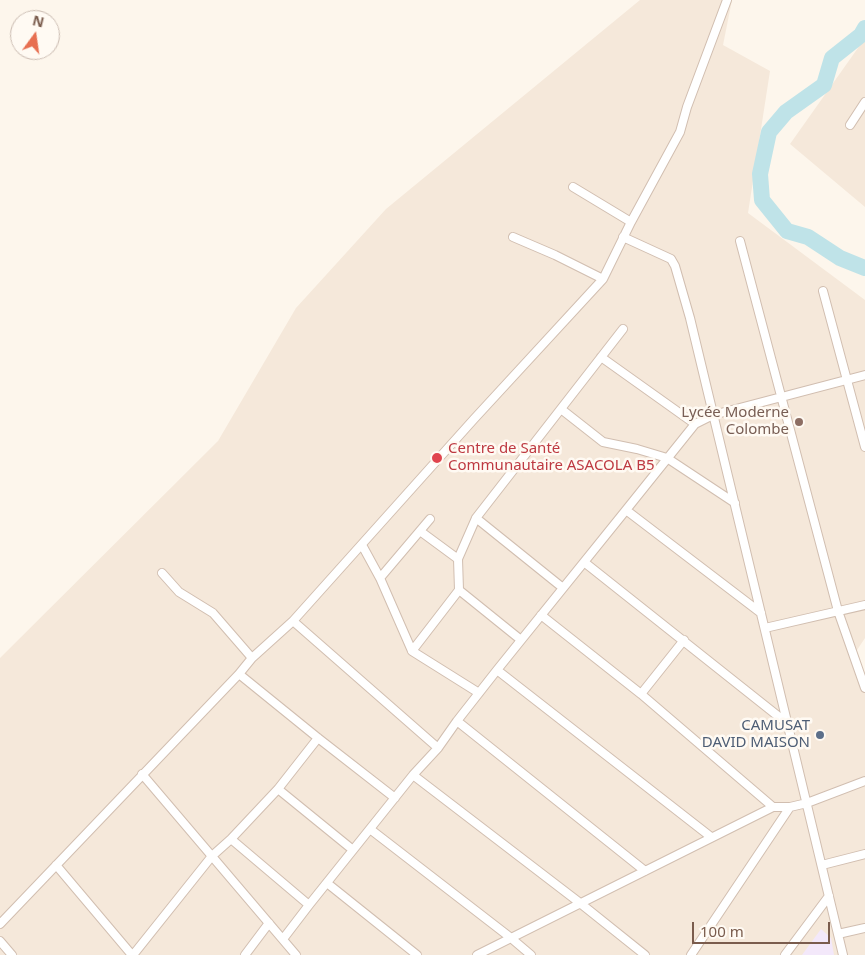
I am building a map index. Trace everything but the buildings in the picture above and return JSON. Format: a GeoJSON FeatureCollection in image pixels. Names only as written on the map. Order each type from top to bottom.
{"type":"FeatureCollection","features":[{"type":"Feature","properties":{"kind":"street"},"geometry":{"type":"LineString","coordinates":[[0,924],[240,674],[252,658],[293,621],[603,278],[630,222],[680,132],[687,107],[727,0]]}},
{"type":"Feature","properties":{"kind":"street"},"geometry":{"type":"LineString","coordinates":[[850,125],[865,102]]}},
{"type":"Feature","properties":{"kind":"street"},"geometry":{"type":"LineString","coordinates":[[573,187],[630,222]]}},
{"type":"Feature","properties":{"kind":"street"},"geometry":{"type":"LineString","coordinates":[[623,236],[671,259],[675,266],[714,415],[843,955]]}},
{"type":"Feature","properties":{"kind":"street"},"geometry":{"type":"LineString","coordinates":[[513,237],[603,278]]}},
{"type":"Feature","properties":{"kind":"street"},"geometry":{"type":"LineString","coordinates":[[740,240],[838,611],[865,688]]}},
{"type":"Feature","properties":{"kind":"street"},"geometry":{"type":"LineString","coordinates":[[823,291],[865,447]]}},
{"type":"Feature","properties":{"kind":"street"},"geometry":{"type":"LineString","coordinates":[[412,651],[459,590],[458,560],[476,518],[623,329]]}},
{"type":"Feature","properties":{"kind":"street"},"geometry":{"type":"LineString","coordinates":[[601,357],[695,424]]}},
{"type":"Feature","properties":{"kind":"street"},"geometry":{"type":"LineString","coordinates":[[283,939],[413,775],[438,748],[497,670],[695,424],[714,415],[865,375]]}},
{"type":"Feature","properties":{"kind":"street"},"geometry":{"type":"LineString","coordinates":[[561,409],[603,442],[627,446],[667,458],[735,503]]}},
{"type":"Feature","properties":{"kind":"street"},"geometry":{"type":"LineString","coordinates":[[626,510],[761,613]]}},
{"type":"Feature","properties":{"kind":"street"},"geometry":{"type":"LineString","coordinates":[[476,518],[563,588]]}},
{"type":"Feature","properties":{"kind":"street"},"geometry":{"type":"LineString","coordinates":[[380,578],[430,519]]}},
{"type":"Feature","properties":{"kind":"street"},"geometry":{"type":"LineString","coordinates":[[420,531],[458,560]]}},
{"type":"Feature","properties":{"kind":"street"},"geometry":{"type":"LineString","coordinates":[[362,545],[380,578],[412,651],[479,693]]}},
{"type":"Feature","properties":{"kind":"street"},"geometry":{"type":"LineString","coordinates":[[584,562],[788,724]]}},
{"type":"Feature","properties":{"kind":"street"},"geometry":{"type":"LineString","coordinates":[[162,573],[179,592],[214,613],[252,658]]}},
{"type":"Feature","properties":{"kind":"street"},"geometry":{"type":"LineString","coordinates":[[459,590],[521,640]]}},
{"type":"Feature","properties":{"kind":"street"},"geometry":{"type":"LineString","coordinates":[[765,628],[865,605]]}},
{"type":"Feature","properties":{"kind":"street"},"geometry":{"type":"LineString","coordinates":[[541,615],[641,694],[773,807]]}},
{"type":"Feature","properties":{"kind":"street"},"geometry":{"type":"LineString","coordinates":[[293,621],[438,748]]}},
{"type":"Feature","properties":{"kind":"street"},"geometry":{"type":"LineString","coordinates":[[641,694],[684,640]]}},
{"type":"Feature","properties":{"kind":"street"},"geometry":{"type":"LineString","coordinates":[[497,670],[711,837]]}},
{"type":"Feature","properties":{"kind":"street"},"geometry":{"type":"LineString","coordinates":[[240,674],[395,798]]}},
{"type":"Feature","properties":{"kind":"street"},"geometry":{"type":"LineString","coordinates":[[457,721],[645,871]]}},
{"type":"Feature","properties":{"kind":"street"},"geometry":{"type":"LineString","coordinates":[[56,865],[136,954],[212,856],[278,789],[318,738]]}},
{"type":"Feature","properties":{"kind":"street"},"geometry":{"type":"LineString","coordinates":[[142,774],[296,955]]}},
{"type":"Feature","properties":{"kind":"street"},"geometry":{"type":"LineString","coordinates":[[413,775],[645,955]]}},
{"type":"Feature","properties":{"kind":"street"},"geometry":{"type":"LineString","coordinates":[[477,955],[773,807],[807,803],[865,781]]}},
{"type":"Feature","properties":{"kind":"street"},"geometry":{"type":"LineString","coordinates":[[278,789],[353,850]]}},
{"type":"Feature","properties":{"kind":"street"},"geometry":{"type":"LineString","coordinates":[[691,955],[790,806]]}},
{"type":"Feature","properties":{"kind":"street"},"geometry":{"type":"LineString","coordinates":[[370,829],[531,955]]}},
{"type":"Feature","properties":{"kind":"street"},"geometry":{"type":"LineString","coordinates":[[231,838],[309,905]]}},
{"type":"Feature","properties":{"kind":"street"},"geometry":{"type":"LineString","coordinates":[[822,865],[865,854]]}},
{"type":"Feature","properties":{"kind":"street"},"geometry":{"type":"LineString","coordinates":[[327,883],[417,955]]}},
{"type":"Feature","properties":{"kind":"street"},"geometry":{"type":"LineString","coordinates":[[784,955],[829,896]]}},
{"type":"Feature","properties":{"kind":"street"},"geometry":{"type":"LineString","coordinates":[[245,955],[269,923]]}},
{"type":"Feature","properties":{"kind":"street"},"geometry":{"type":"LineString","coordinates":[[838,934],[865,928]]}},
{"type":"Feature","properties":{"kind":"street"},"geometry":{"type":"LineString","coordinates":[[0,941],[12,955]]}},
{"type":"Feature","properties":{"kind":"shaded area"},"geometry":{"type":"Polygon","coordinates":[[[640,0],[732,0],[723,45],[770,71],[748,213],[865,300],[865,638],[855,653],[865,694],[865,955],[0,955],[0,658],[218,441],[296,308],[386,209],[640,0]]]}},
{"type":"Feature","properties":{"kind":"shaded area"},"geometry":{"type":"Polygon","coordinates":[[[865,38],[865,207],[790,144],[865,38]]]}},
{"type":"Feature","properties":{"kind":"shaded area"},"geometry":{"type":"Polygon","coordinates":[[[821,929],[831,938],[834,955],[802,955],[821,929]]]}},
{"type":"Feature","properties":{"kind":"waterway"},"geometry":{"type":"LineString","coordinates":[[865,28],[861,35],[832,58],[824,85],[786,112],[769,132],[760,174],[762,200],[787,231],[808,237],[840,258],[865,268]]}},
{"type":"Feature","properties":{"kind":"place","name":"Lycée Moderne Colombe"},"geometry":{"type":"Point","coordinates":[799,422]}},
{"type":"Feature","properties":{"kind":"place","name":"Centre de Santé Communautaire ASACOLA B5"},"geometry":{"type":"Point","coordinates":[437,458]}},
{"type":"Feature","properties":{"kind":"place","name":"CAMUSAT DAVID MAISON"},"geometry":{"type":"Point","coordinates":[820,735]}}]}
